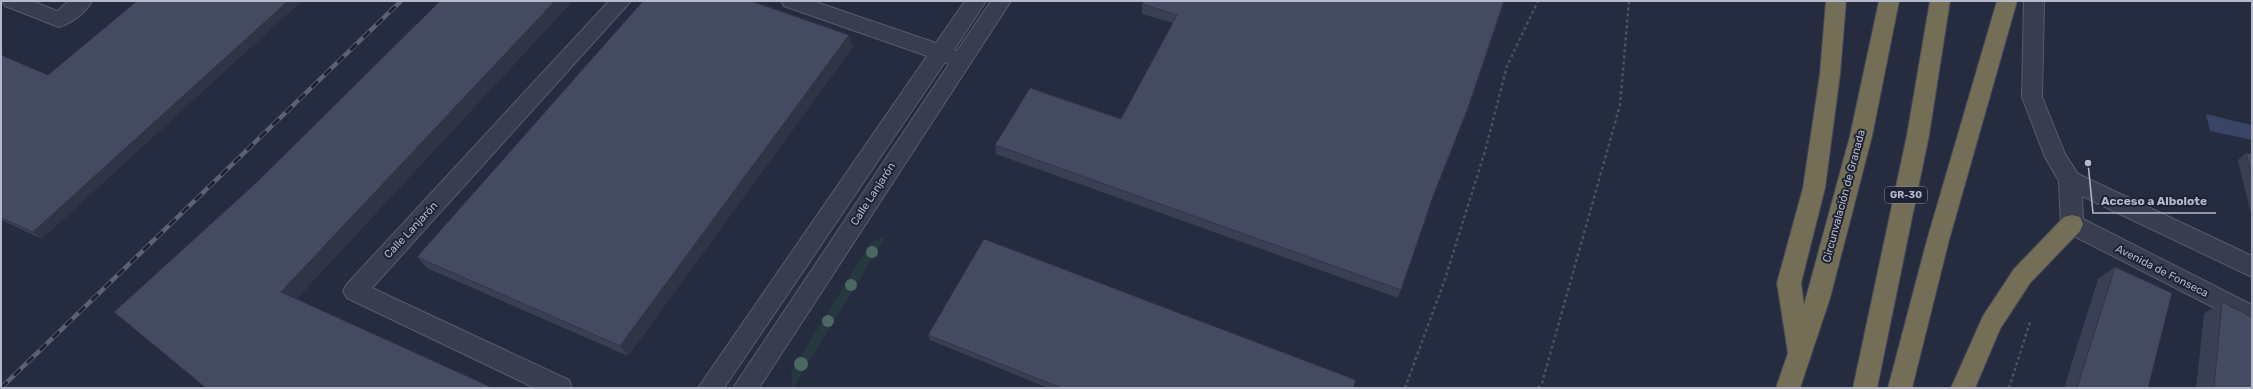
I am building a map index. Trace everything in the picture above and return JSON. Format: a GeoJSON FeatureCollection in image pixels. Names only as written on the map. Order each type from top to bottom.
{"type":"FeatureCollection","features":[{"type":"Feature","properties":{"kind":"highway"},"geometry":{"type":"LineString","coordinates":[[1800,356],[1789,283],[1814,188],[1830,74],[1836,1]]}},
{"type":"Feature","properties":{"kind":"highway","name":"Circunvalación de Granada"},"geometry":{"type":"LineString","coordinates":[[1788,388],[1800,356],[1861,136],[1889,1]]}},
{"type":"Feature","properties":{"kind":"highway","name":"GR-30"},"geometry":{"type":"LineString","coordinates":[[1865,388],[1918,134],[1940,1]]}},
{"type":"Feature","properties":{"kind":"highway"},"geometry":{"type":"LineString","coordinates":[[1900,388],[1938,240],[2007,1]]}},
{"type":"Feature","properties":{"kind":"highway"},"geometry":{"type":"LineString","coordinates":[[1964,388],[1991,323],[2022,276],[2072,224]]}},
{"type":"Feature","properties":{"kind":"street"},"geometry":{"type":"LineString","coordinates":[[12,1],[59,20],[82,1]]}},
{"type":"Feature","properties":{"kind":"street","name":"Calle Lanjarón"},"geometry":{"type":"LineString","coordinates":[[560,388],[355,291],[621,1]]}},
{"type":"Feature","properties":{"kind":"street"},"geometry":{"type":"LineString","coordinates":[[791,1],[962,60]]}},
{"type":"Feature","properties":{"kind":"street"},"geometry":{"type":"LineString","coordinates":[[710,388],[976,1]]}},
{"type":"Feature","properties":{"kind":"street","name":"Calle Lanjarón"},"geometry":{"type":"LineString","coordinates":[[745,388],[1001,1]]}},
{"type":"Feature","properties":{"kind":"street"},"geometry":{"type":"LineString","coordinates":[[2034,1],[2032,97],[2056,157],[2070,180],[2072,224]]}},
{"type":"Feature","properties":{"kind":"street"},"geometry":{"type":"LineString","coordinates":[[2070,180],[2252,267]]}},
{"type":"Feature","properties":{"kind":"street","name":"Avenida de Fonseca"},"geometry":{"type":"LineString","coordinates":[[2072,224],[2252,317]]}},
{"type":"Feature","properties":{"kind":"path"},"geometry":{"type":"LineString","coordinates":[[1405,388],[1448,272],[1485,151],[1507,66],[1538,1]]}},
{"type":"Feature","properties":{"kind":"path"},"geometry":{"type":"LineString","coordinates":[[1538,388],[1542,383],[1620,105],[1630,1]]}},
{"type":"Feature","properties":{"kind":"path"},"geometry":{"type":"LineString","coordinates":[[2009,388],[2032,315]]}},
{"type":"Feature","properties":{"kind":"shaded area"},"geometry":{"type":"Polygon","coordinates":[[[885,237],[793,388],[791,372],[872,241],[885,237]]]}},
{"type":"Feature","properties":{"kind":"water"},"geometry":{"type":"Polygon","coordinates":[[[2206,114],[2251,125],[2252,140],[2210,131],[2206,114]]]}},
{"type":"Feature","properties":{"kind":"building"},"geometry":{"type":"Polygon","coordinates":[[[137,1],[288,1],[33,232],[1,218],[1,55],[48,75],[137,1]]]}},
{"type":"Feature","properties":{"kind":"building"},"geometry":{"type":"Polygon","coordinates":[[[440,1],[555,1],[281,292],[493,388],[206,388],[114,312],[257,182],[440,1]]]}},
{"type":"Feature","properties":{"kind":"building"},"geometry":{"type":"Polygon","coordinates":[[[643,1],[751,1],[849,35],[620,346],[417,257],[643,1]]]}},
{"type":"Feature","properties":{"kind":"building"},"geometry":{"type":"Polygon","coordinates":[[[1144,1],[1504,1],[1468,108],[1434,194],[1401,290],[995,145],[1030,88],[1121,119],[1177,15],[1142,4],[1144,1]]]}},
{"type":"Feature","properties":{"kind":"building"},"geometry":{"type":"Polygon","coordinates":[[[2246,153],[2252,154],[2252,176],[2246,153]]]}},
{"type":"Feature","properties":{"kind":"building"},"geometry":{"type":"Polygon","coordinates":[[[984,239],[1356,380],[1353,388],[1061,388],[928,335],[984,239]]]}},
{"type":"Feature","properties":{"kind":"building"},"geometry":{"type":"Polygon","coordinates":[[[2115,267],[2172,293],[2148,388],[2077,388],[2115,267]]]}},
{"type":"Feature","properties":{"kind":"building"},"geometry":{"type":"Polygon","coordinates":[[[2222,302],[2252,317],[2252,388],[2214,388],[2222,302]]]}},
{"type":"Feature","properties":{"kind":"railway"},"geometry":{"type":"LineString","coordinates":[[1,388],[401,1]]}},
{"type":"Feature","properties":{"kind":"place","name":"Acceso a Albolote"},"geometry":{"type":"Point","coordinates":[2088,163]}}]}
